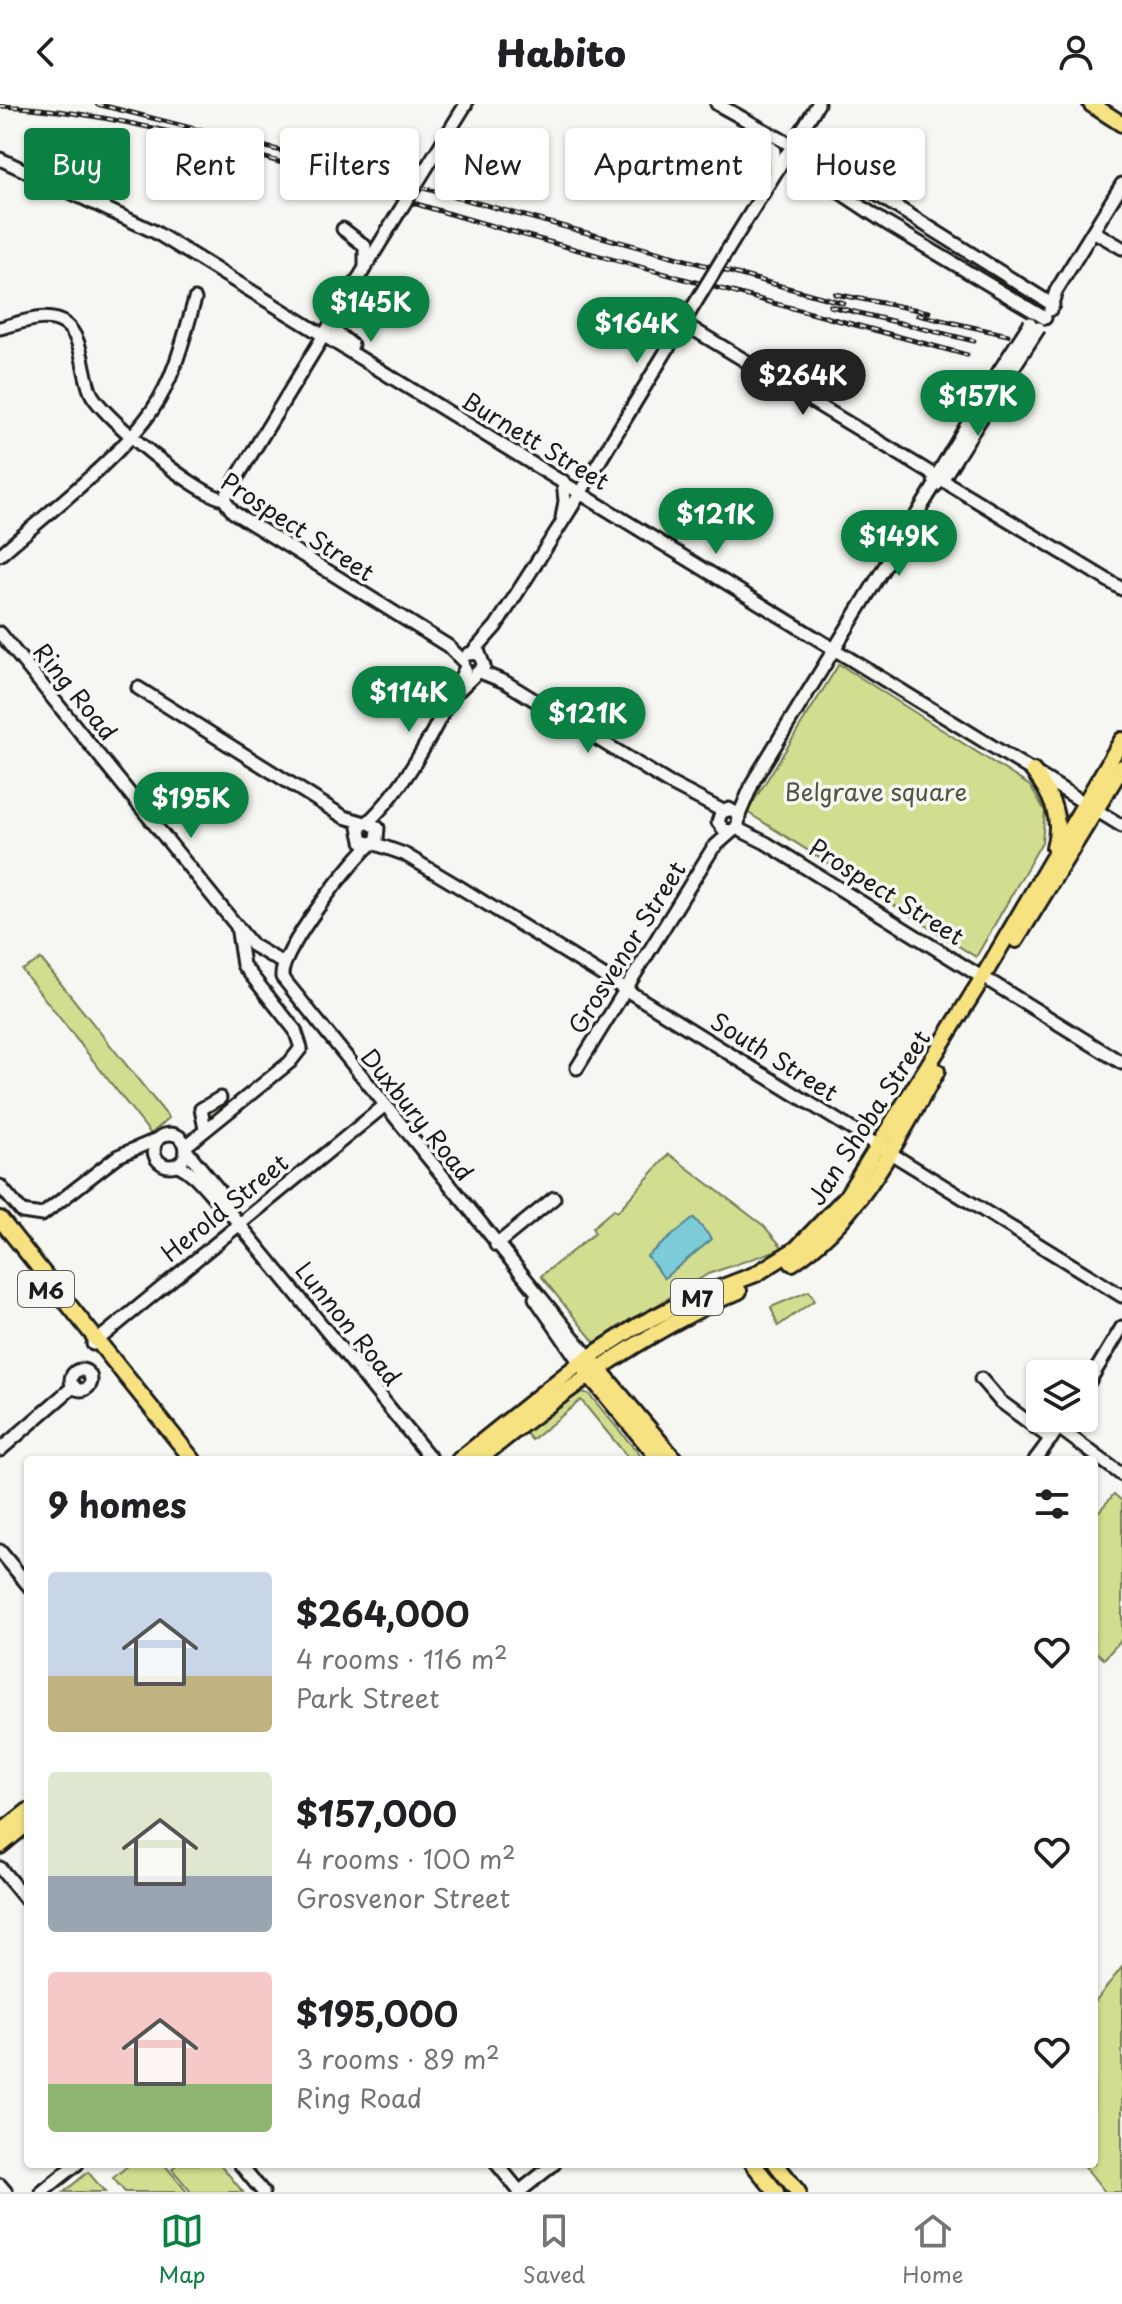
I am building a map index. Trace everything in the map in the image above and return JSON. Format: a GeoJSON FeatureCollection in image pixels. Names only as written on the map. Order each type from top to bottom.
{"type":"FeatureCollection","features":[{"type":"Feature","properties":{"kind":"main road"},"geometry":{"type":"LineString","coordinates":[[1091,104],[1122,124]]}},
{"type":"Feature","properties":{"kind":"main road","name":"Jan Shoba Street"},"geometry":{"type":"LineString","coordinates":[[484,1456],[645,1338],[691,1312],[756,1284],[811,1251],[850,1211],[884,1148],[1090,806],[1122,740]]}},
{"type":"Feature","properties":{"kind":"main road","name":"Jan Shoba Street"},"geometry":{"type":"LineString","coordinates":[[987,980],[1047,867],[1122,767]]}},
{"type":"Feature","properties":{"kind":"main road"},"geometry":{"type":"LineString","coordinates":[[1033,771],[1049,794],[1057,819],[1057,836],[1047,867]]}},
{"type":"Feature","properties":{"kind":"main road","name":"Jan Shoba Street"},"geometry":{"type":"LineString","coordinates":[[464,1456],[584,1360],[672,1307],[756,1274],[796,1249],[837,1208],[884,1148]]}},
{"type":"Feature","properties":{"kind":"main road","name":"M6"},"geometry":{"type":"LineString","coordinates":[[0,1219],[188,1456]]}},
{"type":"Feature","properties":{"kind":"main road","name":"M6"},"geometry":{"type":"LineString","coordinates":[[0,1232],[97,1343]]}},
{"type":"Feature","properties":{"kind":"main road"},"geometry":{"type":"LineString","coordinates":[[618,1391],[619,1368],[645,1338]]}},
{"type":"Feature","properties":{"kind":"main road","name":"Duxbury Road"},"geometry":{"type":"LineString","coordinates":[[584,1360],[657,1456]]}},
{"type":"Feature","properties":{"kind":"main road","name":"Duxbury Road"},"geometry":{"type":"LineString","coordinates":[[595,1372],[618,1391],[672,1456]]}},
{"type":"Feature","properties":{"kind":"main road"},"geometry":{"type":"LineString","coordinates":[[0,1833],[24,1814]]}},
{"type":"Feature","properties":{"kind":"main road"},"geometry":{"type":"LineString","coordinates":[[0,1846],[24,1826]]}},
{"type":"Feature","properties":{"kind":"main road"},"geometry":{"type":"LineString","coordinates":[[779,2168],[798,2192]]}},
{"type":"Feature","properties":{"kind":"main road"},"geometry":{"type":"LineString","coordinates":[[766,2178],[776,2192]]}},
{"type":"Feature","properties":{"kind":"street"},"geometry":{"type":"LineString","coordinates":[[224,499],[466,104]]}},
{"type":"Feature","properties":{"kind":"street"},"geometry":{"type":"LineString","coordinates":[[717,104],[787,150]]}},
{"type":"Feature","properties":{"kind":"street"},"geometry":{"type":"LineString","coordinates":[[803,128],[818,104]]}},
{"type":"Feature","properties":{"kind":"street"},"geometry":{"type":"LineString","coordinates":[[732,113],[774,151],[774,174]]}},
{"type":"Feature","properties":{"kind":"street"},"geometry":{"type":"LineString","coordinates":[[283,963],[348,867],[787,153]]}},
{"type":"Feature","properties":{"kind":"street","name":"Burnett Street"},"geometry":{"type":"LineString","coordinates":[[0,159],[24,170]]}},
{"type":"Feature","properties":{"kind":"street"},"geometry":{"type":"LineString","coordinates":[[0,168],[24,176]]}},
{"type":"Feature","properties":{"kind":"street","name":"Grosvenor Street"},"geometry":{"type":"LineString","coordinates":[[577,1068],[936,481],[1122,184]]}},
{"type":"Feature","properties":{"kind":"street","name":"Burnett Street"},"geometry":{"type":"LineString","coordinates":[[87,200],[155,232],[1122,826]]}},
{"type":"Feature","properties":{"kind":"street"},"geometry":{"type":"LineString","coordinates":[[860,200],[1038,321]]}},
{"type":"Feature","properties":{"kind":"street"},"geometry":{"type":"LineString","coordinates":[[886,200],[1049,303]]}},
{"type":"Feature","properties":{"kind":"street"},"geometry":{"type":"LineString","coordinates":[[343,229],[365,246],[365,266]]}},
{"type":"Feature","properties":{"kind":"street"},"geometry":{"type":"LineString","coordinates":[[1093,231],[1122,248]]}},
{"type":"Feature","properties":{"kind":"street"},"geometry":{"type":"LineString","coordinates":[[0,555],[152,411],[171,375],[195,299]]}},
{"type":"Feature","properties":{"kind":"street"},"geometry":{"type":"LineString","coordinates":[[294,318],[320,322],[335,315]]}},
{"type":"Feature","properties":{"kind":"street"},"geometry":{"type":"LineString","coordinates":[[335,315],[342,339],[390,370],[401,383]]}},
{"type":"Feature","properties":{"kind":"street"},"geometry":{"type":"LineString","coordinates":[[0,328],[43,318],[67,325],[74,335],[93,396],[131,434]]}},
{"type":"Feature","properties":{"kind":"street"},"geometry":{"type":"LineString","coordinates":[[683,323],[936,481],[1122,589]]}},
{"type":"Feature","properties":{"kind":"street","name":"Prospect Street"},"geometry":{"type":"LineString","coordinates":[[131,434],[181,476],[209,495],[224,499],[233,512],[1122,1063]]}},
{"type":"Feature","properties":{"kind":"street"},"geometry":{"type":"LineString","coordinates":[[562,519],[565,501],[563,481]]}},
{"type":"Feature","properties":{"kind":"street","name":"Ring Road"},"geometry":{"type":"LineString","coordinates":[[0,633],[258,951],[283,963]]}},
{"type":"Feature","properties":{"kind":"street","name":"South Street"},"geometry":{"type":"LineString","coordinates":[[138,688],[1122,1296]]}},
{"type":"Feature","properties":{"kind":"street","name":"Ring Road"},"geometry":{"type":"LineString","coordinates":[[186,1148],[205,1129],[290,1062],[301,1048],[298,1035],[243,965],[237,926]]}},
{"type":"Feature","properties":{"kind":"street","name":"Duxbury Road"},"geometry":{"type":"LineString","coordinates":[[283,963],[282,977],[290,991],[531,1288],[546,1319],[584,1360]]}},
{"type":"Feature","properties":{"kind":"street"},"geometry":{"type":"LineString","coordinates":[[205,1129],[201,1109],[220,1098]]}},
{"type":"Feature","properties":{"kind":"street","name":"Herold Street"},"geometry":{"type":"LineString","coordinates":[[97,1343],[384,1106]]}},
{"type":"Feature","properties":{"kind":"street"},"geometry":{"type":"LineString","coordinates":[[0,1186],[22,1212],[42,1215],[113,1160],[158,1139],[173,1134],[186,1148],[178,1165],[166,1166],[137,1149]]}},
{"type":"Feature","properties":{"kind":"street"},"geometry":{"type":"LineString","coordinates":[[156,1158],[154,1148],[158,1139]]}},
{"type":"Feature","properties":{"kind":"street","name":"Lunnon Road"},"geometry":{"type":"LineString","coordinates":[[186,1148],[218,1189],[231,1214]]}},
{"type":"Feature","properties":{"kind":"street","name":"Lunnon Road"},"geometry":{"type":"LineString","coordinates":[[178,1165],[194,1174],[231,1214],[429,1456]]}},
{"type":"Feature","properties":{"kind":"street"},"geometry":{"type":"LineString","coordinates":[[496,1245],[554,1198]]}},
{"type":"Feature","properties":{"kind":"street"},"geometry":{"type":"LineString","coordinates":[[1098,1367],[1122,1327]]}},
{"type":"Feature","properties":{"kind":"street"},"geometry":{"type":"LineString","coordinates":[[981,1379],[1000,1401],[1051,1439]]}},
{"type":"Feature","properties":{"kind":"street"},"geometry":{"type":"LineString","coordinates":[[0,1450],[74,1386]]}},
{"type":"Feature","properties":{"kind":"street"},"geometry":{"type":"LineString","coordinates":[[1038,1456],[1056,1432]]}},
{"type":"Feature","properties":{"kind":"street"},"geometry":{"type":"LineString","coordinates":[[1073,1432],[1122,1475]]}},
{"type":"Feature","properties":{"kind":"street"},"geometry":{"type":"LineString","coordinates":[[0,1551],[24,1580]]}},
{"type":"Feature","properties":{"kind":"street"},"geometry":{"type":"LineString","coordinates":[[0,1868],[24,1897]]}},
{"type":"Feature","properties":{"kind":"street"},"geometry":{"type":"LineString","coordinates":[[42,2192],[72,2168]]}},
{"type":"Feature","properties":{"kind":"street"},"geometry":{"type":"LineString","coordinates":[[243,2168],[263,2192]]}},
{"type":"Feature","properties":{"kind":"street"},"geometry":{"type":"LineString","coordinates":[[500,2168],[520,2192],[549,2168]]}},
{"type":"Feature","properties":{"kind":"street"},"geometry":{"type":"LineString","coordinates":[[0,2185],[6,2192]]}},
{"type":"Feature","properties":{"kind":"green space","name":"Belgrave square"},"geometry":{"type":"Polygon","coordinates":[[[839,664],[1030,786],[1045,811],[1042,842],[976,957],[747,812],[839,664]]]}},
{"type":"Feature","properties":{"kind":"green space"},"geometry":{"type":"Polygon","coordinates":[[[41,959],[169,1118],[151,1134],[22,970],[41,959]]]}},
{"type":"Feature","properties":{"kind":"green space"},"geometry":{"type":"Polygon","coordinates":[[[669,1154],[764,1226],[783,1248],[708,1274],[595,1343],[541,1276],[595,1233],[592,1228],[614,1209],[617,1212],[669,1154]]]}},
{"type":"Feature","properties":{"kind":"green space"},"geometry":{"type":"Polygon","coordinates":[[[809,1291],[815,1300],[778,1326],[771,1307],[809,1291]]]}},
{"type":"Feature","properties":{"kind":"green space"},"geometry":{"type":"Polygon","coordinates":[[[579,1391],[589,1394],[641,1456],[627,1456],[581,1400],[532,1440],[523,1430],[579,1391]]]}},
{"type":"Feature","properties":{"kind":"green space"},"geometry":{"type":"Polygon","coordinates":[[[1114,1494],[1122,1501],[1122,1639],[1104,1659],[1098,1654],[1098,1512],[1114,1494]]]}},
{"type":"Feature","properties":{"kind":"green space"},"geometry":{"type":"Polygon","coordinates":[[[1122,1967],[1122,2192],[1105,2192],[1086,2168],[1098,2168],[1098,1998],[1122,1967]]]}},
{"type":"Feature","properties":{"kind":"green space"},"geometry":{"type":"Polygon","coordinates":[[[125,2168],[167,2168],[187,2192],[125,2192],[113,2178],[125,2168]]]}},
{"type":"Feature","properties":{"kind":"green space"},"geometry":{"type":"Polygon","coordinates":[[[223,2168],[243,2192],[191,2192],[172,2169],[223,2168]]]}},
{"type":"Feature","properties":{"kind":"green space"},"geometry":{"type":"Polygon","coordinates":[[[88,2172],[105,2192],[64,2192],[88,2172]]]}},
{"type":"Feature","properties":{"kind":"water"},"geometry":{"type":"Polygon","coordinates":[[[694,1218],[712,1239],[664,1278],[647,1256],[694,1218]]]}},
{"type":"Feature","properties":{"kind":"railway"},"geometry":{"type":"LineString","coordinates":[[97,104],[372,174],[843,303]]}},
{"type":"Feature","properties":{"kind":"railway"},"geometry":{"type":"LineString","coordinates":[[0,106],[112,119],[225,146],[576,250],[967,355]]}},
{"type":"Feature","properties":{"kind":"railway"},"geometry":{"type":"LineString","coordinates":[[835,294],[929,312]]}},
{"type":"Feature","properties":{"kind":"railway"},"geometry":{"type":"LineString","coordinates":[[830,306],[974,341]]}},
{"type":"Feature","properties":{"kind":"railway"},"geometry":{"type":"LineString","coordinates":[[918,315],[1008,335]]}}]}
